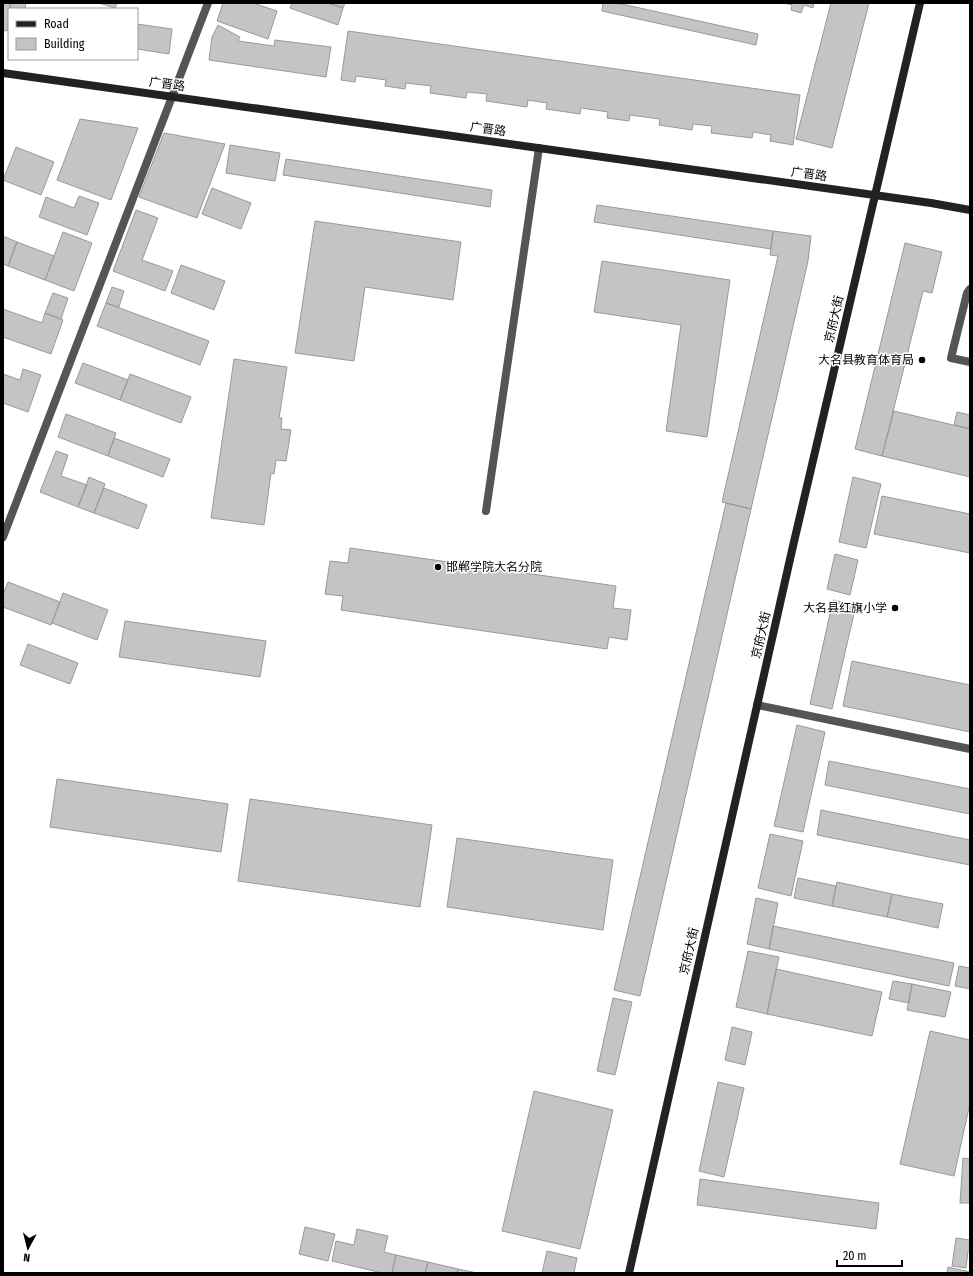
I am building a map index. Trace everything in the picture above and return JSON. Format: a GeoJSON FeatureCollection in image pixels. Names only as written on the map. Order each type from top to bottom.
{"type":"FeatureCollection","features":[{"type":"Feature","properties":{"kind":"street"},"geometry":{"type":"LineString","coordinates":[[3,537],[208,3]]}},
{"type":"Feature","properties":{"kind":"street","name":"京府大街"},"geometry":{"type":"LineString","coordinates":[[629,1273],[796,530],[920,3]]}},
{"type":"Feature","properties":{"kind":"street","name":"广晋路"},"geometry":{"type":"LineString","coordinates":[[3,73],[970,210]]}},
{"type":"Feature","properties":{"kind":"street"},"geometry":{"type":"LineString","coordinates":[[486,511],[539,148]]}},
{"type":"Feature","properties":{"kind":"street"},"geometry":{"type":"LineString","coordinates":[[970,289],[967,293],[951,358],[970,362]]}},
{"type":"Feature","properties":{"kind":"street"},"geometry":{"type":"LineString","coordinates":[[757,705],[970,749]]}},
{"type":"Feature","properties":{"kind":"building"},"geometry":{"type":"Polygon","coordinates":[[[3,3],[11,3],[10,8],[8,8],[7,31],[3,30],[3,3]]]}},
{"type":"Feature","properties":{"kind":"building"},"geometry":{"type":"Polygon","coordinates":[[[10,3],[26,3],[25,8],[10,8],[10,3]]]}},
{"type":"Feature","properties":{"kind":"building"},"geometry":{"type":"Polygon","coordinates":[[[99,3],[117,3],[115,8],[99,3]]]}},
{"type":"Feature","properties":{"kind":"building"},"geometry":{"type":"Polygon","coordinates":[[[223,3],[253,3],[277,11],[268,39],[217,21],[223,3]]]}},
{"type":"Feature","properties":{"kind":"building"},"geometry":{"type":"Polygon","coordinates":[[[292,3],[328,3],[343,8],[338,25],[290,8],[292,3]]]}},
{"type":"Feature","properties":{"kind":"building"},"geometry":{"type":"Polygon","coordinates":[[[328,3],[345,3],[343,8],[328,3]]]}},
{"type":"Feature","properties":{"kind":"building"},"geometry":{"type":"Polygon","coordinates":[[[603,3],[617,3],[758,34],[756,45],[602,11],[603,3]]]}},
{"type":"Feature","properties":{"kind":"building"},"geometry":{"type":"Polygon","coordinates":[[[784,3],[814,3],[813,8],[804,5],[801,13],[791,10],[792,5],[784,3]]]}},
{"type":"Feature","properties":{"kind":"building"},"geometry":{"type":"Polygon","coordinates":[[[831,3],[869,3],[832,148],[796,139],[831,3]]]}},
{"type":"Feature","properties":{"kind":"building"},"geometry":{"type":"Polygon","coordinates":[[[138,24],[172,29],[169,54],[138,49],[138,24]]]}},
{"type":"Feature","properties":{"kind":"building"},"geometry":{"type":"Polygon","coordinates":[[[218,25],[240,37],[238,41],[274,46],[275,40],[331,47],[326,77],[209,60],[212,37],[218,25]]]}},
{"type":"Feature","properties":{"kind":"building"},"geometry":{"type":"Polygon","coordinates":[[[348,31],[800,95],[793,145],[770,141],[771,135],[753,132],[752,138],[711,133],[712,126],[693,124],[692,130],[659,125],[660,119],[630,115],[629,121],[607,118],[608,112],[581,108],[580,114],[546,109],[547,103],[528,100],[527,107],[486,101],[487,94],[467,92],[466,98],[430,93],[431,86],[406,83],[405,89],[385,86],[386,80],[356,76],[355,82],[341,80],[348,31]]]}},
{"type":"Feature","properties":{"kind":"building"},"geometry":{"type":"Polygon","coordinates":[[[80,119],[138,128],[111,200],[57,180],[80,119]]]}},
{"type":"Feature","properties":{"kind":"building"},"geometry":{"type":"Polygon","coordinates":[[[164,133],[225,144],[197,218],[139,197],[164,133]]]}},
{"type":"Feature","properties":{"kind":"building"},"geometry":{"type":"Polygon","coordinates":[[[230,145],[280,153],[275,181],[226,173],[230,145]]]}},
{"type":"Feature","properties":{"kind":"building"},"geometry":{"type":"Polygon","coordinates":[[[16,147],[54,162],[41,195],[3,180],[16,147]]]}},
{"type":"Feature","properties":{"kind":"building"},"geometry":{"type":"Polygon","coordinates":[[[286,159],[492,190],[490,207],[283,175],[286,159]]]}},
{"type":"Feature","properties":{"kind":"building"},"geometry":{"type":"Polygon","coordinates":[[[212,188],[251,203],[241,229],[202,214],[212,188]]]}},
{"type":"Feature","properties":{"kind":"building"},"geometry":{"type":"Polygon","coordinates":[[[79,196],[99,203],[87,235],[39,217],[46,197],[74,208],[79,196]]]}},
{"type":"Feature","properties":{"kind":"building"},"geometry":{"type":"Polygon","coordinates":[[[597,205],[773,231],[771,249],[594,222],[597,205]]]}},
{"type":"Feature","properties":{"kind":"building"},"geometry":{"type":"Polygon","coordinates":[[[136,210],[158,218],[142,260],[173,271],[165,291],[113,271],[136,210]]]}},
{"type":"Feature","properties":{"kind":"building"},"geometry":{"type":"Polygon","coordinates":[[[315,221],[461,242],[453,300],[365,287],[354,361],[295,353],[315,221]]]}},
{"type":"Feature","properties":{"kind":"building"},"geometry":{"type":"Polygon","coordinates":[[[773,231],[811,236],[808,261],[751,509],[722,502],[778,256],[770,255],[773,231]]]}},
{"type":"Feature","properties":{"kind":"building"},"geometry":{"type":"Polygon","coordinates":[[[63,232],[92,243],[74,291],[45,280],[63,232]]]}},
{"type":"Feature","properties":{"kind":"building"},"geometry":{"type":"Polygon","coordinates":[[[3,236],[17,242],[8,266],[3,264],[3,236]]]}},
{"type":"Feature","properties":{"kind":"building"},"geometry":{"type":"Polygon","coordinates":[[[17,242],[54,256],[45,280],[8,266],[17,242]]]}},
{"type":"Feature","properties":{"kind":"building"},"geometry":{"type":"Polygon","coordinates":[[[905,243],[942,252],[932,293],[923,291],[882,456],[855,449],[905,243]]]}},
{"type":"Feature","properties":{"kind":"building"},"geometry":{"type":"Polygon","coordinates":[[[602,261],[730,280],[707,437],[666,431],[681,325],[594,312],[602,261]]]}},
{"type":"Feature","properties":{"kind":"building"},"geometry":{"type":"Polygon","coordinates":[[[181,265],[225,281],[214,310],[171,293],[181,265]]]}},
{"type":"Feature","properties":{"kind":"building"},"geometry":{"type":"Polygon","coordinates":[[[112,287],[124,291],[119,307],[106,303],[112,287]]]}},
{"type":"Feature","properties":{"kind":"building"},"geometry":{"type":"Polygon","coordinates":[[[53,293],[68,298],[61,319],[45,313],[53,293]]]}},
{"type":"Feature","properties":{"kind":"building"},"geometry":{"type":"Polygon","coordinates":[[[106,303],[209,341],[200,365],[97,326],[106,303]]]}},
{"type":"Feature","properties":{"kind":"building"},"geometry":{"type":"Polygon","coordinates":[[[3,309],[42,323],[45,313],[63,320],[51,354],[3,337],[3,309]]]}},
{"type":"Feature","properties":{"kind":"building"},"geometry":{"type":"Polygon","coordinates":[[[234,359],[287,367],[279,418],[282,418],[281,429],[291,430],[286,461],[276,460],[274,474],[271,473],[264,525],[211,518],[234,359]]]}},
{"type":"Feature","properties":{"kind":"building"},"geometry":{"type":"Polygon","coordinates":[[[83,363],[128,380],[120,400],[75,383],[83,363]]]}},
{"type":"Feature","properties":{"kind":"building"},"geometry":{"type":"Polygon","coordinates":[[[23,369],[41,375],[28,412],[3,403],[3,374],[20,380],[23,369]]]}},
{"type":"Feature","properties":{"kind":"building"},"geometry":{"type":"Polygon","coordinates":[[[130,374],[191,397],[181,423],[120,400],[130,374]]]}},
{"type":"Feature","properties":{"kind":"building"},"geometry":{"type":"Polygon","coordinates":[[[894,411],[970,429],[970,477],[882,456],[894,411]]]}},
{"type":"Feature","properties":{"kind":"building"},"geometry":{"type":"Polygon","coordinates":[[[957,412],[970,415],[970,429],[954,425],[957,412]]]}},
{"type":"Feature","properties":{"kind":"building"},"geometry":{"type":"Polygon","coordinates":[[[66,414],[116,433],[108,456],[58,437],[66,414]]]}},
{"type":"Feature","properties":{"kind":"building"},"geometry":{"type":"Polygon","coordinates":[[[114,438],[170,459],[163,477],[108,456],[114,438]]]}},
{"type":"Feature","properties":{"kind":"building"},"geometry":{"type":"Polygon","coordinates":[[[56,451],[68,455],[61,476],[87,485],[78,507],[40,492],[56,451]]]}},
{"type":"Feature","properties":{"kind":"building"},"geometry":{"type":"Polygon","coordinates":[[[89,477],[105,484],[94,513],[78,507],[89,477]]]}},
{"type":"Feature","properties":{"kind":"building"},"geometry":{"type":"Polygon","coordinates":[[[853,477],[881,484],[866,548],[839,542],[853,477]]]}},
{"type":"Feature","properties":{"kind":"building"},"geometry":{"type":"Polygon","coordinates":[[[104,488],[147,505],[138,529],[94,513],[104,488]]]}},
{"type":"Feature","properties":{"kind":"building"},"geometry":{"type":"Polygon","coordinates":[[[882,496],[970,514],[970,553],[874,534],[882,496]]]}},
{"type":"Feature","properties":{"kind":"building"},"geometry":{"type":"Polygon","coordinates":[[[726,503],[751,509],[640,996],[614,990],[726,503]]]}},
{"type":"Feature","properties":{"kind":"building"},"geometry":{"type":"Polygon","coordinates":[[[350,548],[616,586],[613,608],[631,610],[627,640],[609,637],[607,649],[341,610],[343,596],[325,594],[330,561],[348,563],[350,548]]]}},
{"type":"Feature","properties":{"kind":"building"},"geometry":{"type":"Polygon","coordinates":[[[835,554],[858,560],[850,595],[827,589],[835,554]]]}},
{"type":"Feature","properties":{"kind":"building"},"geometry":{"type":"Polygon","coordinates":[[[8,582],[60,602],[51,625],[3,607],[3,595],[8,582]]]}},
{"type":"Feature","properties":{"kind":"building"},"geometry":{"type":"Polygon","coordinates":[[[63,593],[108,610],[97,640],[52,623],[63,593]]]}},
{"type":"Feature","properties":{"kind":"building"},"geometry":{"type":"Polygon","coordinates":[[[833,600],[856,605],[832,709],[810,704],[833,600]]]}},
{"type":"Feature","properties":{"kind":"building"},"geometry":{"type":"Polygon","coordinates":[[[125,621],[266,641],[260,677],[119,657],[125,621]]]}},
{"type":"Feature","properties":{"kind":"building"},"geometry":{"type":"Polygon","coordinates":[[[28,644],[78,663],[70,684],[20,665],[28,644]]]}},
{"type":"Feature","properties":{"kind":"building"},"geometry":{"type":"Polygon","coordinates":[[[852,661],[970,685],[970,732],[843,706],[852,661]]]}},
{"type":"Feature","properties":{"kind":"building"},"geometry":{"type":"Polygon","coordinates":[[[797,725],[825,732],[803,832],[774,826],[797,725]]]}},
{"type":"Feature","properties":{"kind":"building"},"geometry":{"type":"Polygon","coordinates":[[[829,761],[970,789],[970,814],[825,785],[829,761]]]}},
{"type":"Feature","properties":{"kind":"building"},"geometry":{"type":"Polygon","coordinates":[[[57,779],[228,804],[221,852],[50,827],[57,779]]]}},
{"type":"Feature","properties":{"kind":"building"},"geometry":{"type":"Polygon","coordinates":[[[250,799],[432,825],[420,907],[238,881],[250,799]]]}},
{"type":"Feature","properties":{"kind":"building"},"geometry":{"type":"Polygon","coordinates":[[[821,810],[970,840],[970,865],[817,835],[821,810]]]}},
{"type":"Feature","properties":{"kind":"building"},"geometry":{"type":"Polygon","coordinates":[[[770,834],[803,841],[791,896],[758,888],[770,834]]]}},
{"type":"Feature","properties":{"kind":"building"},"geometry":{"type":"Polygon","coordinates":[[[457,838],[613,860],[603,930],[447,907],[457,838]]]}},
{"type":"Feature","properties":{"kind":"building"},"geometry":{"type":"Polygon","coordinates":[[[798,878],[836,886],[832,906],[794,898],[798,878]]]}},
{"type":"Feature","properties":{"kind":"building"},"geometry":{"type":"Polygon","coordinates":[[[837,882],[892,894],[887,917],[832,906],[837,882]]]}},
{"type":"Feature","properties":{"kind":"building"},"geometry":{"type":"Polygon","coordinates":[[[892,894],[943,904],[938,928],[887,917],[892,894]]]}},
{"type":"Feature","properties":{"kind":"building"},"geometry":{"type":"Polygon","coordinates":[[[756,898],[778,903],[769,949],[747,944],[756,898]]]}},
{"type":"Feature","properties":{"kind":"building"},"geometry":{"type":"Polygon","coordinates":[[[773,926],[954,963],[949,986],[769,949],[773,926]]]}},
{"type":"Feature","properties":{"kind":"building"},"geometry":{"type":"Polygon","coordinates":[[[748,951],[779,957],[767,1014],[736,1007],[748,951]]]}},
{"type":"Feature","properties":{"kind":"building"},"geometry":{"type":"Polygon","coordinates":[[[959,966],[970,968],[970,989],[955,986],[959,966]]]}},
{"type":"Feature","properties":{"kind":"building"},"geometry":{"type":"Polygon","coordinates":[[[776,969],[882,992],[872,1036],[767,1014],[776,969]]]}},
{"type":"Feature","properties":{"kind":"building"},"geometry":{"type":"Polygon","coordinates":[[[893,981],[912,984],[909,1003],[889,999],[893,981]]]}},
{"type":"Feature","properties":{"kind":"building"},"geometry":{"type":"Polygon","coordinates":[[[912,984],[951,992],[945,1017],[907,1010],[912,984]]]}},
{"type":"Feature","properties":{"kind":"building"},"geometry":{"type":"Polygon","coordinates":[[[613,998],[632,1002],[615,1075],[597,1071],[613,998]]]}},
{"type":"Feature","properties":{"kind":"building"},"geometry":{"type":"Polygon","coordinates":[[[732,1027],[752,1032],[745,1065],[725,1060],[732,1027]]]}},
{"type":"Feature","properties":{"kind":"building"},"geometry":{"type":"Polygon","coordinates":[[[930,1031],[970,1040],[970,1103],[954,1176],[900,1164],[930,1031]]]}},
{"type":"Feature","properties":{"kind":"building"},"geometry":{"type":"Polygon","coordinates":[[[718,1082],[744,1088],[724,1177],[699,1171],[718,1082]]]}},
{"type":"Feature","properties":{"kind":"building"},"geometry":{"type":"Polygon","coordinates":[[[534,1091],[613,1110],[580,1249],[502,1231],[534,1091]]]}},
{"type":"Feature","properties":{"kind":"building"},"geometry":{"type":"Polygon","coordinates":[[[963,1158],[970,1159],[970,1203],[960,1203],[963,1158]]]}},
{"type":"Feature","properties":{"kind":"building"},"geometry":{"type":"Polygon","coordinates":[[[700,1179],[879,1203],[876,1229],[697,1205],[700,1179]]]}},
{"type":"Feature","properties":{"kind":"building"},"geometry":{"type":"Polygon","coordinates":[[[305,1227],[335,1234],[328,1261],[299,1254],[305,1227]]]}},
{"type":"Feature","properties":{"kind":"building"},"geometry":{"type":"Polygon","coordinates":[[[357,1229],[388,1236],[384,1252],[396,1255],[392,1273],[382,1273],[332,1261],[336,1241],[354,1245],[357,1229]]]}},
{"type":"Feature","properties":{"kind":"building"},"geometry":{"type":"Polygon","coordinates":[[[956,1238],[970,1240],[970,1251],[968,1251],[966,1268],[952,1266],[956,1238]]]}},
{"type":"Feature","properties":{"kind":"building"},"geometry":{"type":"Polygon","coordinates":[[[547,1251],[577,1258],[574,1273],[542,1273],[547,1251]]]}},
{"type":"Feature","properties":{"kind":"building"},"geometry":{"type":"Polygon","coordinates":[[[396,1255],[428,1262],[425,1273],[392,1273],[396,1255]]]}},
{"type":"Feature","properties":{"kind":"building"},"geometry":{"type":"Polygon","coordinates":[[[428,1262],[458,1269],[457,1273],[425,1273],[428,1262]]]}},
{"type":"Feature","properties":{"kind":"building"},"geometry":{"type":"Polygon","coordinates":[[[948,1267],[970,1272],[970,1273],[947,1273],[948,1267]]]}},
{"type":"Feature","properties":{"kind":"building"},"geometry":{"type":"Polygon","coordinates":[[[458,1269],[477,1273],[457,1273],[458,1269]]]}},
{"type":"Feature","properties":{"kind":"place","name":"大名县教育体育局"},"geometry":{"type":"Point","coordinates":[922,360]}},
{"type":"Feature","properties":{"kind":"place","name":"邯郸学院大名分院"},"geometry":{"type":"Point","coordinates":[438,567]}},
{"type":"Feature","properties":{"kind":"place","name":"大名县红旗小学"},"geometry":{"type":"Point","coordinates":[895,608]}}]}
